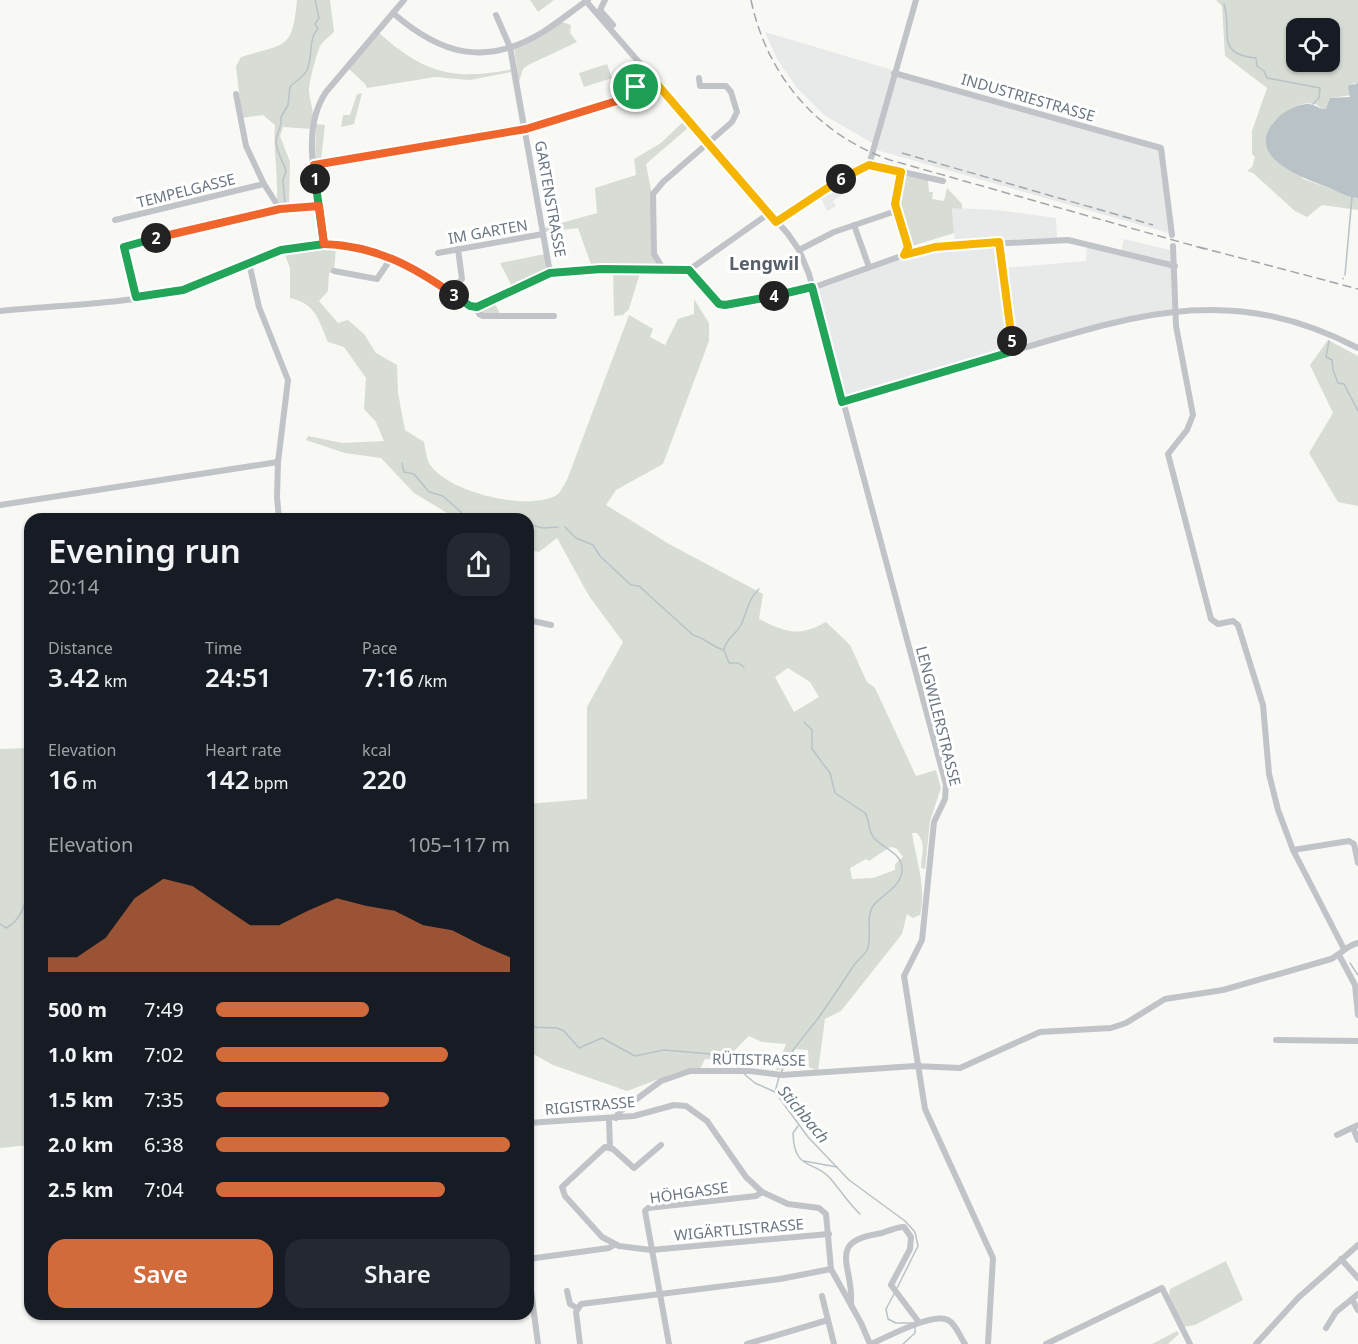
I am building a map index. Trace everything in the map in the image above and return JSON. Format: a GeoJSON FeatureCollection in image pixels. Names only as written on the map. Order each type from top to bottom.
{"type":"FeatureCollection","features":[{"type":"Feature","properties":{"kind":"street"},"geometry":{"type":"LineString","coordinates":[[324,244],[314,165],[314,123],[321,99],[404,0]]}},
{"type":"Feature","properties":{"kind":"street"},"geometry":{"type":"LineString","coordinates":[[393,13],[416,33],[447,48],[475,52],[510,47],[542,33],[586,0],[799,250],[854,225],[896,211]]}},
{"type":"Feature","properties":{"kind":"street"},"geometry":{"type":"LineString","coordinates":[[605,0],[601,12],[613,25]]}},
{"type":"Feature","properties":{"kind":"street"},"geometry":{"type":"LineString","coordinates":[[869,165],[916,0]]}},
{"type":"Feature","properties":{"kind":"street","name":"GARTENSTRASSE"},"geometry":{"type":"LineString","coordinates":[[496,15],[510,47],[550,273]]}},
{"type":"Feature","properties":{"kind":"street","name":"INDUSTRIESTRASSE"},"geometry":{"type":"LineString","coordinates":[[894,73],[1161,148],[1172,236]]}},
{"type":"Feature","properties":{"kind":"street"},"geometry":{"type":"LineString","coordinates":[[314,165],[526,129],[620,100],[650,76]]}},
{"type":"Feature","properties":{"kind":"street"},"geometry":{"type":"LineString","coordinates":[[664,270],[654,254],[653,194],[663,182],[735,119],[737,112],[731,92],[726,86],[700,89],[699,78]]}},
{"type":"Feature","properties":{"kind":"street","name":"TEMPELGASSE"},"geometry":{"type":"LineString","coordinates":[[236,94],[246,146],[264,184],[280,209]]}},
{"type":"Feature","properties":{"kind":"street"},"geometry":{"type":"LineString","coordinates":[[776,222],[806,200],[869,165],[943,181]]}},
{"type":"Feature","properties":{"kind":"street"},"geometry":{"type":"LineString","coordinates":[[901,172],[896,211],[907,243],[908,250],[904,255]]}},
{"type":"Feature","properties":{"kind":"street","name":"TEMPELGASSE"},"geometry":{"type":"LineString","coordinates":[[115,220],[264,184]]}},
{"type":"Feature","properties":{"kind":"street"},"geometry":{"type":"LineString","coordinates":[[136,297],[124,247],[280,209],[319,206]]}},
{"type":"Feature","properties":{"kind":"street"},"geometry":{"type":"LineString","coordinates":[[0,311],[183,290],[281,250],[324,244],[351,246],[394,258],[465,303],[477,307],[550,273],[601,269],[689,270],[768,214]]}},
{"type":"Feature","properties":{"kind":"street"},"geometry":{"type":"LineString","coordinates":[[854,225],[869,267]]}},
{"type":"Feature","properties":{"kind":"street","name":"IM GARTEN"},"geometry":{"type":"LineString","coordinates":[[438,253],[543,234]]}},
{"type":"Feature","properties":{"kind":"street"},"geometry":{"type":"LineString","coordinates":[[689,270],[719,304],[725,305],[812,287],[904,255],[935,247],[1071,240],[1175,266]]}},
{"type":"Feature","properties":{"kind":"street"},"geometry":{"type":"LineString","coordinates":[[999,242],[1014,351]]}},
{"type":"Feature","properties":{"kind":"street"},"geometry":{"type":"LineString","coordinates":[[1173,246],[1176,326],[1193,415],[1187,430],[1168,454],[1211,619],[1218,624],[1233,621],[1239,625],[1263,705],[1269,774],[1293,850],[1342,952],[1355,985],[1358,1015]]}},
{"type":"Feature","properties":{"kind":"street"},"geometry":{"type":"LineString","coordinates":[[449,292],[462,277],[458,249]]}},
{"type":"Feature","properties":{"kind":"street","name":"LENGWILERSTRASSE"},"geometry":{"type":"LineString","coordinates":[[799,250],[812,287],[947,790],[944,803],[934,822],[922,939],[904,976],[929,1122],[970,1204],[993,1258],[988,1344]]}},
{"type":"Feature","properties":{"kind":"street"},"geometry":{"type":"LineString","coordinates":[[334,271],[376,279],[394,258]]}},
{"type":"Feature","properties":{"kind":"street"},"geometry":{"type":"LineString","coordinates":[[249,263],[259,307],[288,380],[278,462],[278,513]]}},
{"type":"Feature","properties":{"kind":"street"},"geometry":{"type":"LineString","coordinates":[[477,307],[479,314],[483,316],[554,316]]}},
{"type":"Feature","properties":{"kind":"street"},"geometry":{"type":"LineString","coordinates":[[842,402],[1127,318],[1176,311],[1210,309],[1266,314],[1302,323],[1358,348]]}},
{"type":"Feature","properties":{"kind":"street"},"geometry":{"type":"LineString","coordinates":[[0,505],[278,462]]}},
{"type":"Feature","properties":{"kind":"street"},"geometry":{"type":"LineString","coordinates":[[534,621],[551,625]]}},
{"type":"Feature","properties":{"kind":"street"},"geometry":{"type":"LineString","coordinates":[[1293,850],[1349,841],[1354,844],[1358,863]]}},
{"type":"Feature","properties":{"kind":"street","name":"RÜTISTRASSE"},"geometry":{"type":"LineString","coordinates":[[616,1118],[619,1112],[630,1103],[671,1076],[690,1071],[746,1071],[780,1075],[918,1066],[960,1068],[1040,1032],[1112,1028],[1126,1023],[1165,999],[1222,990],[1342,952],[1358,943]]}},
{"type":"Feature","properties":{"kind":"street"},"geometry":{"type":"LineString","coordinates":[[1276,1040],[1358,1041]]}},
{"type":"Feature","properties":{"kind":"street","name":"RIGISTRASSE"},"geometry":{"type":"LineString","coordinates":[[534,1123],[634,1116],[674,1105],[691,1108],[707,1121],[746,1177],[762,1192],[788,1204],[821,1210],[828,1217],[831,1269],[870,1344]]}},
{"type":"Feature","properties":{"kind":"street"},"geometry":{"type":"LineString","coordinates":[[609,1119],[610,1147],[634,1168],[661,1144]]}},
{"type":"Feature","properties":{"kind":"street"},"geometry":{"type":"LineString","coordinates":[[1337,1135],[1356,1127],[1358,1140]]}},
{"type":"Feature","properties":{"kind":"street"},"geometry":{"type":"LineString","coordinates":[[534,1258],[609,1248],[614,1245],[598,1233],[564,1196],[562,1190],[603,1148],[610,1147]]}},
{"type":"Feature","properties":{"kind":"street","name":"HÖHGASSE"},"geometry":{"type":"LineString","coordinates":[[669,1344],[644,1215],[648,1208],[756,1196],[762,1192]]}},
{"type":"Feature","properties":{"kind":"street"},"geometry":{"type":"LineString","coordinates":[[850,1303],[846,1256],[852,1242],[858,1237],[903,1227],[909,1231],[912,1242],[903,1264],[891,1283],[895,1293],[914,1313],[914,1324]]}},
{"type":"Feature","properties":{"kind":"street","name":"WIGÄRTLISTRASSE"},"geometry":{"type":"LineString","coordinates":[[614,1245],[651,1250],[829,1234]]}},
{"type":"Feature","properties":{"kind":"street"},"geometry":{"type":"LineString","coordinates":[[1256,1344],[1298,1298],[1358,1245]]}},
{"type":"Feature","properties":{"kind":"street"},"geometry":{"type":"LineString","coordinates":[[1341,1259],[1358,1278]]}},
{"type":"Feature","properties":{"kind":"street"},"geometry":{"type":"LineString","coordinates":[[577,1308],[584,1303],[802,1276],[831,1269]]}},
{"type":"Feature","properties":{"kind":"street"},"geometry":{"type":"LineString","coordinates":[[1046,1344],[1162,1288],[1190,1344]]}},
{"type":"Feature","properties":{"kind":"street"},"geometry":{"type":"LineString","coordinates":[[567,1291],[570,1304],[577,1308]]}},
{"type":"Feature","properties":{"kind":"street"},"geometry":{"type":"LineString","coordinates":[[1326,1328],[1336,1312],[1358,1294]]}},
{"type":"Feature","properties":{"kind":"street"},"geometry":{"type":"LineString","coordinates":[[822,1296],[834,1344]]}},
{"type":"Feature","properties":{"kind":"street"},"geometry":{"type":"LineString","coordinates":[[1352,1299],[1358,1310]]}},
{"type":"Feature","properties":{"kind":"street"},"geometry":{"type":"LineString","coordinates":[[577,1308],[580,1344]]}},
{"type":"Feature","properties":{"kind":"street"},"geometry":{"type":"LineString","coordinates":[[534,1318],[537,1344]]}},
{"type":"Feature","properties":{"kind":"street"},"geometry":{"type":"LineString","coordinates":[[747,1344],[828,1320]]}},
{"type":"Feature","properties":{"kind":"street"},"geometry":{"type":"LineString","coordinates":[[870,1344],[914,1324],[948,1320],[964,1344]]}},
{"type":"Feature","properties":{"kind":"shaded area"},"geometry":{"type":"Polygon","coordinates":[[[297,0],[330,0],[334,32],[320,46],[311,76],[309,92],[313,113],[312,129],[283,127],[280,136],[290,162],[289,206],[283,206],[277,199],[275,125],[263,115],[242,118],[236,66],[241,57],[277,46],[289,37],[297,0]]]}},
{"type":"Feature","properties":{"kind":"shaded area"},"geometry":{"type":"Polygon","coordinates":[[[530,0],[554,0],[538,12],[530,0]]]}},
{"type":"Feature","properties":{"kind":"shaded area"},"geometry":{"type":"Polygon","coordinates":[[[1216,0],[1358,0],[1358,83],[1353,83],[1352,95],[1330,98],[1327,110],[1308,103],[1296,106],[1272,124],[1303,179],[1358,198],[1358,210],[1322,205],[1307,217],[1295,211],[1253,173],[1247,171],[1252,167],[1255,157],[1252,154],[1252,131],[1267,88],[1225,56],[1222,6],[1216,0]]]}},
{"type":"Feature","properties":{"kind":"shaded area"},"geometry":{"type":"Polygon","coordinates":[[[562,22],[571,25],[570,33],[577,42],[528,65],[523,69],[519,82],[514,47],[562,22]]]}},
{"type":"Feature","properties":{"kind":"shaded area"},"geometry":{"type":"Polygon","coordinates":[[[765,32],[889,69],[894,73],[1161,148],[1172,234],[873,149],[874,144],[824,115],[797,88],[777,59],[765,32]]]}},
{"type":"Feature","properties":{"kind":"shaded area"},"geometry":{"type":"Polygon","coordinates":[[[379,33],[411,58],[441,71],[474,74],[514,69],[522,127],[317,163],[315,160],[316,124],[325,125],[321,160],[520,124],[511,72],[470,80],[435,77],[367,88],[348,68],[379,33]]]}},
{"type":"Feature","properties":{"kind":"shaded area"},"geometry":{"type":"Polygon","coordinates":[[[607,64],[612,78],[584,87],[579,73],[607,64]]]}},
{"type":"Feature","properties":{"kind":"shaded area"},"geometry":{"type":"Polygon","coordinates":[[[1358,83],[1358,198],[1342,194],[1292,172],[1271,156],[1266,146],[1267,134],[1277,118],[1284,112],[1306,104],[1326,109],[1330,98],[1350,97],[1348,86],[1358,83]]]}},
{"type":"Feature","properties":{"kind":"shaded area"},"geometry":{"type":"Polygon","coordinates":[[[362,93],[354,124],[341,127],[343,115],[350,115],[357,94],[362,93]]]}},
{"type":"Feature","properties":{"kind":"shaded area"},"geometry":{"type":"Polygon","coordinates":[[[684,121],[689,127],[646,164],[652,195],[653,258],[661,267],[592,267],[578,228],[545,232],[544,228],[597,213],[595,188],[636,175],[634,159],[661,143],[684,121]]]}},
{"type":"Feature","properties":{"kind":"shaded area"},"geometry":{"type":"Polygon","coordinates":[[[906,176],[928,180],[929,192],[933,192],[932,199],[944,201],[947,188],[962,204],[962,209],[952,208],[954,233],[912,246],[902,220],[898,201],[901,183],[906,176]]]}},
{"type":"Feature","properties":{"kind":"shaded area"},"geometry":{"type":"Polygon","coordinates":[[[841,187],[844,193],[833,201],[836,206],[827,211],[820,196],[827,192],[830,195],[841,187]]]}},
{"type":"Feature","properties":{"kind":"shaded area"},"geometry":{"type":"Polygon","coordinates":[[[952,208],[997,210],[1056,218],[1057,238],[1001,240],[1004,268],[1086,261],[1087,244],[1121,253],[1124,239],[1174,251],[1176,311],[1127,318],[842,402],[812,287],[904,255],[955,245],[952,208]]]}},
{"type":"Feature","properties":{"kind":"shaded area"},"geometry":{"type":"Polygon","coordinates":[[[336,247],[334,272],[329,273],[328,291],[319,301],[338,323],[348,320],[364,334],[376,353],[397,365],[398,393],[405,430],[424,442],[428,461],[450,482],[487,496],[507,500],[544,500],[557,495],[561,490],[567,480],[629,315],[653,329],[650,337],[665,345],[678,319],[694,314],[694,299],[709,323],[709,341],[663,464],[616,490],[606,505],[669,544],[763,594],[759,619],[793,631],[808,630],[826,622],[850,645],[867,682],[875,688],[916,776],[936,770],[941,788],[930,821],[925,869],[921,868],[922,842],[917,833],[912,833],[922,884],[920,915],[913,918],[907,914],[902,934],[841,1011],[825,1019],[818,1071],[809,1067],[808,1050],[795,1049],[785,1069],[776,1070],[786,1044],[762,1042],[749,1036],[732,1053],[745,1065],[743,1070],[727,1060],[705,1059],[700,1069],[675,1073],[627,1091],[553,1065],[534,1054],[534,803],[587,799],[587,707],[623,642],[589,596],[557,538],[539,552],[534,551],[534,513],[447,513],[414,493],[381,458],[345,453],[306,440],[308,436],[342,443],[384,441],[376,422],[364,409],[366,378],[344,347],[328,342],[311,308],[290,298],[290,268],[284,252],[336,247]],[[788,668],[775,677],[794,712],[819,697],[810,682],[788,668]],[[890,847],[869,861],[866,859],[850,868],[852,879],[873,878],[895,870],[895,864],[903,857],[896,848],[890,847]]]}},
{"type":"Feature","properties":{"kind":"shaded area"},"geometry":{"type":"Polygon","coordinates":[[[545,254],[546,271],[512,286],[500,263],[545,254]]]}},
{"type":"Feature","properties":{"kind":"shaded area"},"geometry":{"type":"Polygon","coordinates":[[[613,271],[640,273],[629,309],[623,315],[614,316],[613,271]]]}},
{"type":"Feature","properties":{"kind":"shaded area"},"geometry":{"type":"Polygon","coordinates":[[[505,296],[495,304],[501,316],[489,316],[481,312],[483,308],[505,296]]]}},
{"type":"Feature","properties":{"kind":"shaded area"},"geometry":{"type":"Polygon","coordinates":[[[1328,340],[1358,356],[1358,506],[1338,502],[1309,453],[1333,413],[1310,365],[1328,340]]]}},
{"type":"Feature","properties":{"kind":"shaded area"},"geometry":{"type":"Polygon","coordinates":[[[24,748],[24,1146],[0,1148],[0,749],[24,748]]]}},
{"type":"Feature","properties":{"kind":"shaded area"},"geometry":{"type":"Polygon","coordinates":[[[1226,1261],[1243,1300],[1195,1325],[1183,1327],[1169,1295],[1170,1289],[1226,1261]]]}},
{"type":"Feature","properties":{"kind":"shaded area"},"geometry":{"type":"Polygon","coordinates":[[[1177,1331],[1179,1334],[1168,1344],[1152,1344],[1177,1331]]]}},
{"type":"Feature","properties":{"kind":"waterway"},"geometry":{"type":"LineString","coordinates":[[285,205],[283,180],[286,171],[276,139],[281,117],[288,105],[290,87],[303,75],[309,65],[313,38],[318,29],[315,24],[319,18],[315,0]]}},
{"type":"Feature","properties":{"kind":"waterway"},"geometry":{"type":"LineString","coordinates":[[1224,4],[1230,47],[1243,56],[1256,58],[1257,66],[1264,71],[1267,78],[1320,88],[1319,98],[1313,104]]}},
{"type":"Feature","properties":{"kind":"waterway"},"geometry":{"type":"LineString","coordinates":[[1345,275],[1352,197]]}},
{"type":"Feature","properties":{"kind":"waterway"},"geometry":{"type":"LineString","coordinates":[[1329,341],[1326,357],[1332,360],[1338,383],[1344,384],[1358,411]]}},
{"type":"Feature","properties":{"kind":"waterway"},"geometry":{"type":"LineString","coordinates":[[402,463],[404,472],[414,474],[429,492],[443,496],[462,513]]}},
{"type":"Feature","properties":{"kind":"waterway"},"geometry":{"type":"LineString","coordinates":[[534,526],[543,528],[558,527]]}},
{"type":"Feature","properties":{"kind":"waterway"},"geometry":{"type":"LineString","coordinates":[[565,527],[576,538],[593,545],[600,556],[631,585],[639,586],[693,635],[724,650],[729,663],[738,663],[744,667]]}},
{"type":"Feature","properties":{"kind":"waterway"},"geometry":{"type":"LineString","coordinates":[[724,649],[741,625],[750,601],[759,589]]}},
{"type":"Feature","properties":{"kind":"waterway"},"geometry":{"type":"LineString","coordinates":[[781,1073],[793,1050],[864,955],[869,945],[869,922],[873,906],[896,885],[902,874],[901,862],[898,858],[872,835],[865,813],[835,793],[830,773],[812,749],[812,730],[804,722]]}},
{"type":"Feature","properties":{"kind":"waterway","name":"Stichbach"},"geometry":{"type":"LineString","coordinates":[[0,924],[6,928],[14,923],[24,906]]}},
{"type":"Feature","properties":{"kind":"waterway"},"geometry":{"type":"LineString","coordinates":[[1350,963],[1358,975]]}},
{"type":"Feature","properties":{"kind":"waterway","name":"Stichbach"},"geometry":{"type":"LineString","coordinates":[[534,1027],[557,1028],[564,1031],[579,1048],[602,1038],[635,1056],[664,1050],[711,1054],[724,1056],[738,1068]]}},
{"type":"Feature","properties":{"kind":"waterway","name":"Stichbach"},"geometry":{"type":"LineString","coordinates":[[743,1073],[755,1083],[775,1092],[808,1137],[849,1180],[905,1221],[915,1232],[918,1246],[897,1288]]}},
{"type":"Feature","properties":{"kind":"waterway"},"geometry":{"type":"LineString","coordinates":[[775,1092],[779,1077]]}},
{"type":"Feature","properties":{"kind":"waterway"},"geometry":{"type":"LineString","coordinates":[[798,1126],[793,1133],[797,1154],[805,1163],[829,1177],[860,1214]]}},
{"type":"Feature","properties":{"kind":"waterway"},"geometry":{"type":"LineString","coordinates":[[804,1161],[837,1167]]}},
{"type":"Feature","properties":{"kind":"waterway","name":"Stichbach"},"geometry":{"type":"LineString","coordinates":[[894,1294],[886,1309],[888,1319],[896,1323],[912,1323]]}},
{"type":"Feature","properties":{"kind":"waterway","name":"Stichbach"},"geometry":{"type":"LineString","coordinates":[[903,1344],[915,1333],[915,1327]]}},
{"type":"Feature","properties":{"kind":"railway"},"geometry":{"type":"LineString","coordinates":[[751,0],[769,53],[799,99],[840,135],[864,149],[890,160],[1205,249]]}},
{"type":"Feature","properties":{"kind":"railway"},"geometry":{"type":"LineString","coordinates":[[902,153],[1153,225]]}},
{"type":"Feature","properties":{"kind":"railway"},"geometry":{"type":"LineString","coordinates":[[1199,247],[1358,289]]}},
{"type":"Feature","properties":{"kind":"district","name":"Lengwil"},"geometry":{"type":"Point","coordinates":[764,264]}},
{"type":"Feature","properties":{"kind":"route"},"geometry":{"type":"LineString","coordinates":[[636,87],[620,100],[526,129],[314,165],[324,244],[281,250],[183,290],[136,297],[124,252],[124,247],[128,245],[280,209],[319,206],[324,244],[351,246],[395,258],[414,268],[470,306],[482,306],[550,273],[601,269],[689,270],[719,304],[725,305],[812,287],[842,402],[1014,351],[999,242],[935,247],[904,255],[908,247],[897,217],[895,204],[901,172],[872,165],[862,167],[776,222],[650,76],[636,87]]}}]}
